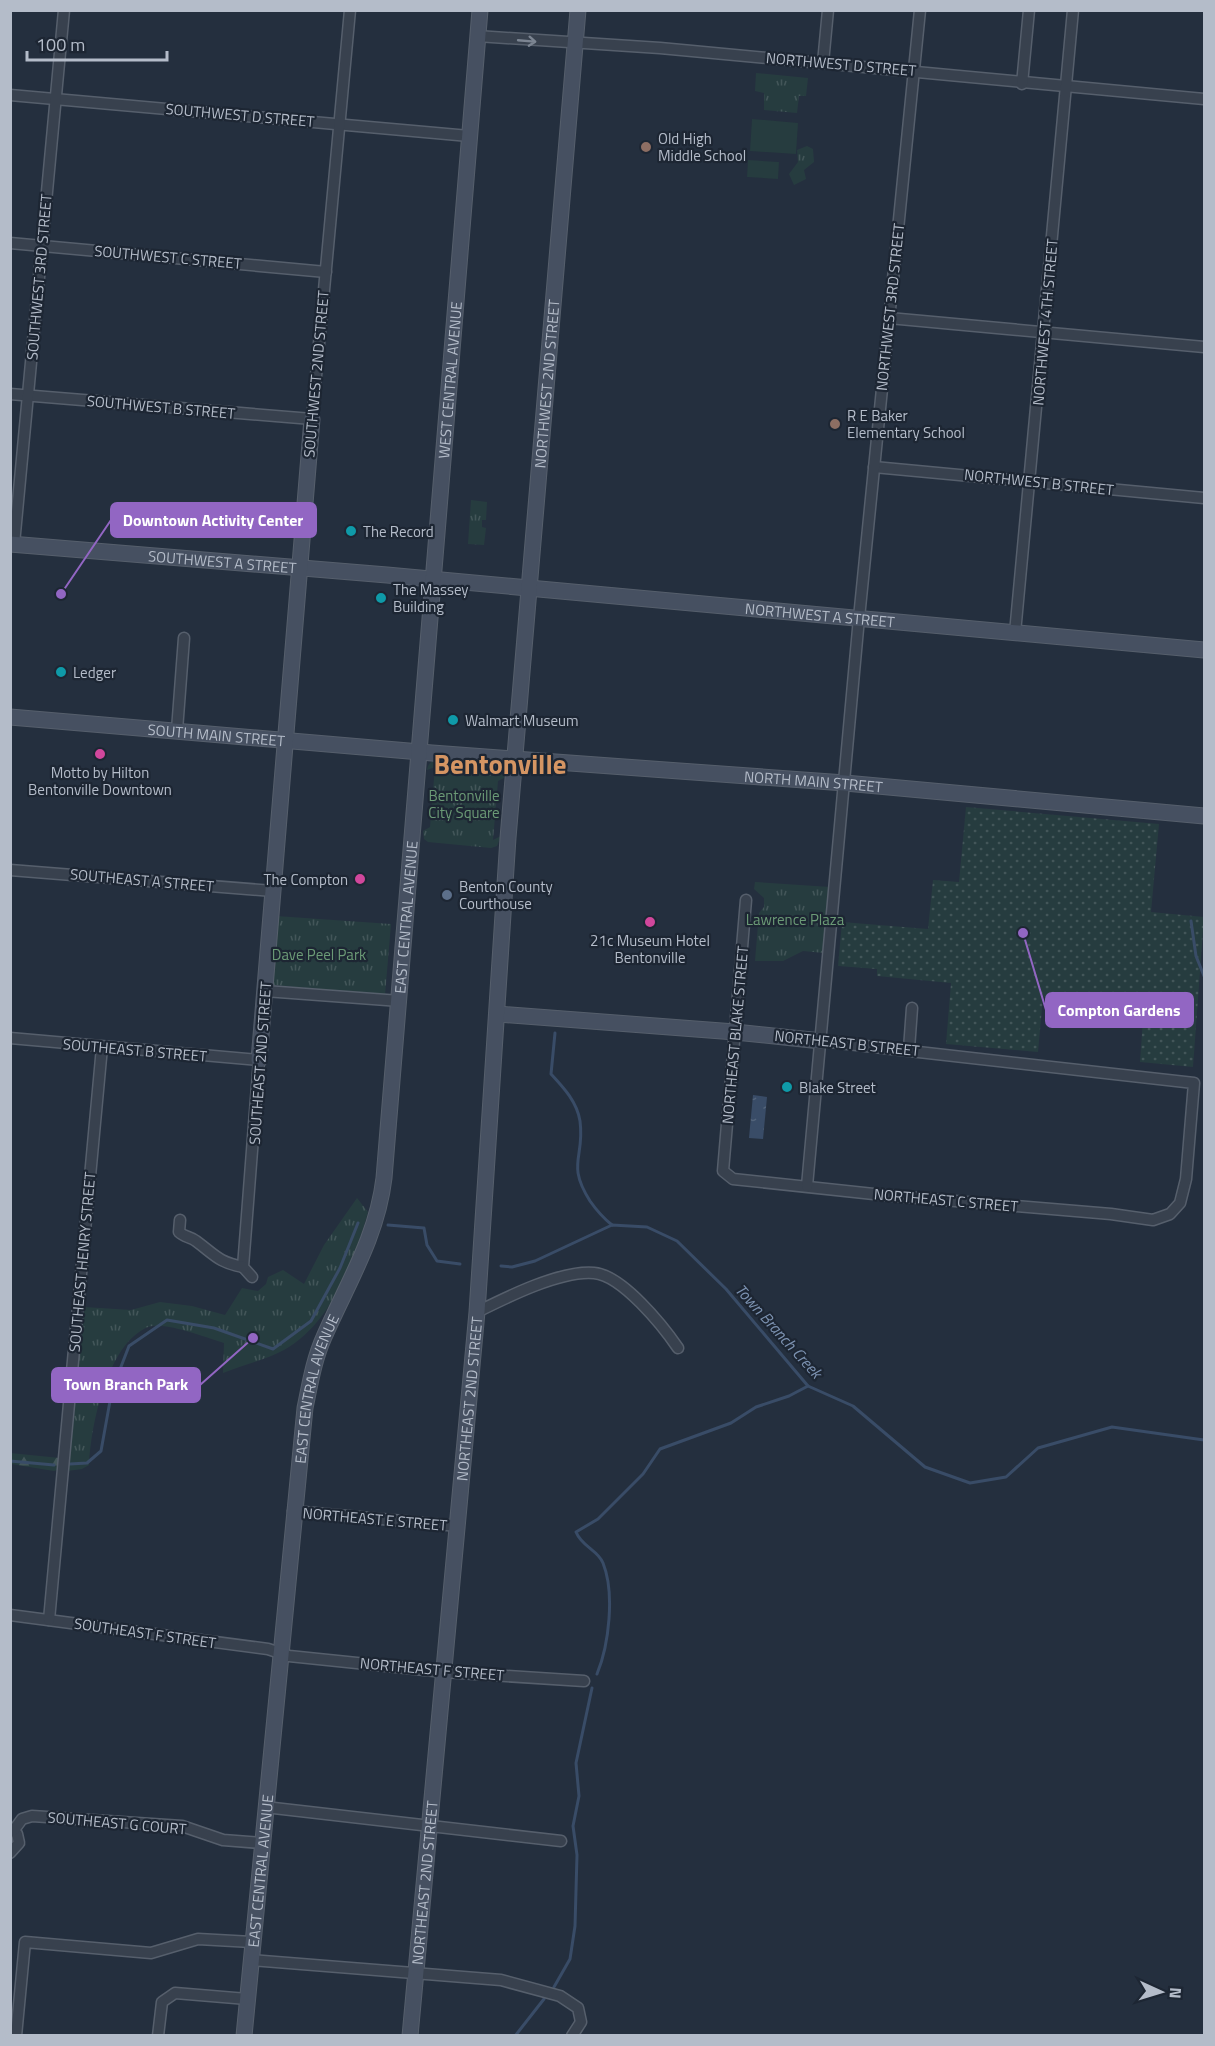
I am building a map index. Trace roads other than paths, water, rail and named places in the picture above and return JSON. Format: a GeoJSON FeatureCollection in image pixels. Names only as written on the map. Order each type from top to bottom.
{"type":"FeatureCollection","features":[{"type":"Feature","properties":{"kind":"street","name":"SOUTHWEST 3RD STREET"},"geometry":{"type":"LineString","coordinates":[[12,544],[64,10]]}},
{"type":"Feature","properties":{"kind":"street","name":"SOUTHWEST 2ND STREET"},"geometry":{"type":"LineString","coordinates":[[286,738],[312,419],[350,10]]}},
{"type":"Feature","properties":{"kind":"street","name":"WEST CENTRAL AVENUE"},"geometry":{"type":"LineString","coordinates":[[420,752],[480,10]]}},
{"type":"Feature","properties":{"kind":"street","name":"NORTHWEST 2ND STREET"},"geometry":{"type":"LineString","coordinates":[[515,759],[578,10]]}},
{"type":"Feature","properties":{"kind":"street"},"geometry":{"type":"LineString","coordinates":[[823,63],[828,10]]}},
{"type":"Feature","properties":{"kind":"street","name":"NORTHWEST 3RD STREET"},"geometry":{"type":"LineString","coordinates":[[807,1186],[874,467],[920,10]]}},
{"type":"Feature","properties":{"kind":"street"},"geometry":{"type":"LineString","coordinates":[[1022,84],[1029,10]]}},
{"type":"Feature","properties":{"kind":"street","name":"NORTHWEST 4TH STREET"},"geometry":{"type":"LineString","coordinates":[[1015,633],[1068,88],[1073,10]]}},
{"type":"Feature","properties":{"kind":"street","name":"NORTHWEST D STREET"},"geometry":{"type":"LineString","coordinates":[[477,36],[567,44],[575,41],[913,70],[1022,84],[1204,99]]}},
{"type":"Feature","properties":{"kind":"street","name":"SOUTHWEST D STREET"},"geometry":{"type":"LineString","coordinates":[[10,95],[469,136]]}},
{"type":"Feature","properties":{"kind":"street","name":"SOUTHWEST C STREET"},"geometry":{"type":"LineString","coordinates":[[10,243],[326,272]]}},
{"type":"Feature","properties":{"kind":"street"},"geometry":{"type":"LineString","coordinates":[[889,318],[1204,347]]}},
{"type":"Feature","properties":{"kind":"street","name":"SOUTHWEST B STREET"},"geometry":{"type":"LineString","coordinates":[[10,394],[312,419]]}},
{"type":"Feature","properties":{"kind":"street","name":"NORTHWEST B STREET"},"geometry":{"type":"LineString","coordinates":[[874,467],[1204,498]]}},
{"type":"Feature","properties":{"kind":"street","name":"SOUTHWEST A STREET"},"geometry":{"type":"LineString","coordinates":[[12,544],[434,580]]}},
{"type":"Feature","properties":{"kind":"street","name":"NORTHWEST A STREET"},"geometry":{"type":"LineString","coordinates":[[434,580],[1204,650]]}},
{"type":"Feature","properties":{"kind":"street"},"geometry":{"type":"LineString","coordinates":[[177,730],[184,638]]}},
{"type":"Feature","properties":{"kind":"street","name":"SOUTH MAIN STREET"},"geometry":{"type":"LineString","coordinates":[[10,717],[286,738],[420,752]]}},
{"type":"Feature","properties":{"kind":"street","name":"SOUTHEAST 2ND STREET"},"geometry":{"type":"LineString","coordinates":[[243,1267],[286,738]]}},
{"type":"Feature","properties":{"kind":"street","name":"NORTH MAIN STREET"},"geometry":{"type":"LineString","coordinates":[[420,752],[845,783],[1204,816]]}},
{"type":"Feature","properties":{"kind":"street","name":"EAST CENTRAL AVENUE"},"geometry":{"type":"LineString","coordinates":[[244,2036],[279,1653],[305,1408],[312,1372],[323,1338],[358,1268],[381,1200],[420,752]]}},
{"type":"Feature","properties":{"kind":"street","name":"NORTHEAST 2ND STREET"},"geometry":{"type":"LineString","coordinates":[[410,2036],[477,1312],[515,759]]}},
{"type":"Feature","properties":{"kind":"street","name":"SOUTHEAST A STREET"},"geometry":{"type":"LineString","coordinates":[[10,870],[273,891]]}},
{"type":"Feature","properties":{"kind":"street","name":"NORTHEAST BLAKE STREET"},"geometry":{"type":"LineString","coordinates":[[723,1171],[746,900]]}},
{"type":"Feature","properties":{"kind":"street"},"geometry":{"type":"LineString","coordinates":[[265,991],[400,1001]]}},
{"type":"Feature","properties":{"kind":"street"},"geometry":{"type":"LineString","coordinates":[[909,1049],[912,1008]]}},
{"type":"Feature","properties":{"kind":"street","name":"NORTHEAST B STREET"},"geometry":{"type":"LineString","coordinates":[[498,1014],[735,1032],[909,1049],[1194,1083],[1186,1179],[1180,1203],[1170,1214]]}},
{"type":"Feature","properties":{"kind":"street","name":"SOUTHEAST B STREET"},"geometry":{"type":"LineString","coordinates":[[10,1038],[260,1060]]}},
{"type":"Feature","properties":{"kind":"street","name":"SOUTHEAST HENRY STREET"},"geometry":{"type":"LineString","coordinates":[[49,1620],[102,1047]]}},
{"type":"Feature","properties":{"kind":"street","name":"NORTHEAST C STREET"},"geometry":{"type":"LineString","coordinates":[[723,1171],[733,1179],[883,1195],[1111,1214],[1153,1220],[1170,1214]]}},
{"type":"Feature","properties":{"kind":"street"},"geometry":{"type":"LineString","coordinates":[[180,1220],[179,1232],[183,1236],[193,1238],[223,1263],[243,1267],[252,1276]]}},
{"type":"Feature","properties":{"kind":"street"},"geometry":{"type":"LineString","coordinates":[[477,1312],[516,1292],[580,1273],[597,1272],[624,1287],[658,1320],[678,1348]]}},
{"type":"Feature","properties":{"kind":"street","name":"NORTHEAST E STREET"},"geometry":{"type":"LineString","coordinates":[[293,1511],[458,1526]]}},
{"type":"Feature","properties":{"kind":"street","name":"SOUTHEAST F STREET"},"geometry":{"type":"LineString","coordinates":[[10,1616],[268,1649],[279,1653]]}},
{"type":"Feature","properties":{"kind":"street","name":"NORTHEAST F STREET"},"geometry":{"type":"LineString","coordinates":[[279,1653],[444,1672],[584,1681]]}},
{"type":"Feature","properties":{"kind":"street"},"geometry":{"type":"LineString","coordinates":[[265,1807],[561,1841]]}},
{"type":"Feature","properties":{"kind":"street","name":"SOUTHEAST G COURT"},"geometry":{"type":"LineString","coordinates":[[10,1853],[18,1843],[12,1829],[22,1820],[32,1816],[182,1826],[223,1840],[261,1843]]}},
{"type":"Feature","properties":{"kind":"street"},"geometry":{"type":"LineString","coordinates":[[16,2036],[14,2011],[25,1942],[151,1953],[198,1939],[252,1942]]}},
{"type":"Feature","properties":{"kind":"street"},"geometry":{"type":"LineString","coordinates":[[251,1960],[501,1980],[560,1996],[578,2008],[581,2022],[572,2036]]}},
{"type":"Feature","properties":{"kind":"street"},"geometry":{"type":"LineString","coordinates":[[158,2036],[162,2002],[175,1993],[247,1999]]}},
{"type":"Feature","properties":{"kind":"water"},"geometry":{"type":"Polygon","coordinates":[[[753,1095],[767,1097],[763,1139],[749,1138],[753,1095]]]}},
{"type":"Feature","properties":{"kind":"waterway"},"geometry":{"type":"LineString","coordinates":[[1191,921],[1196,956],[1204,976]]}},
{"type":"Feature","properties":{"kind":"waterway"},"geometry":{"type":"LineString","coordinates":[[555,1033],[551,1074],[569,1096],[580,1121],[579,1178],[590,1201],[612,1225]]}},
{"type":"Feature","properties":{"kind":"waterway","name":"Town Branch Creek"},"geometry":{"type":"LineString","coordinates":[[70,1464],[87,1463],[101,1451],[112,1390],[129,1346],[167,1320],[214,1328],[273,1349],[311,1321],[340,1268],[358,1223]]}},
{"type":"Feature","properties":{"kind":"waterway","name":"Town Branch Creek"},"geometry":{"type":"LineString","coordinates":[[388,1225],[424,1228],[427,1245],[437,1261],[460,1264]]}},
{"type":"Feature","properties":{"kind":"waterway","name":"Town Branch Creek"},"geometry":{"type":"LineString","coordinates":[[501,1266],[512,1267],[535,1261],[612,1225],[647,1227],[677,1241],[726,1289],[808,1386],[853,1406],[925,1467],[970,1483],[1006,1477],[1038,1448],[1112,1427],[1204,1440]]}},
{"type":"Feature","properties":{"kind":"waterway"},"geometry":{"type":"LineString","coordinates":[[597,1674],[605,1649],[609,1619],[607,1575],[601,1559],[576,1532],[598,1519],[643,1474],[660,1449],[731,1423],[756,1407],[789,1396],[808,1386]]}},
{"type":"Feature","properties":{"kind":"waterway","name":"Town Branch Creek"},"geometry":{"type":"LineString","coordinates":[[10,1461],[54,1465]]}},
{"type":"Feature","properties":{"kind":"waterway"},"geometry":{"type":"LineString","coordinates":[[554,1987],[570,1959],[575,1926],[577,1855],[573,1826],[579,1796],[576,1763],[592,1688]]}},
{"type":"Feature","properties":{"kind":"waterway"},"geometry":{"type":"LineString","coordinates":[[515,2036],[544,1999]]}},
{"type":"Feature","properties":{"kind":"place","name":"Old High Middle School"},"geometry":{"type":"Point","coordinates":[646,147]}},
{"type":"Feature","properties":{"kind":"place","name":"R E Baker Elementary School"},"geometry":{"type":"Point","coordinates":[835,424]}},
{"type":"Feature","properties":{"kind":"place","name":"The Record"},"geometry":{"type":"Point","coordinates":[351,531]}},
{"type":"Feature","properties":{"kind":"place","name":"Downtown Activity Center"},"geometry":{"type":"Point","coordinates":[61,594]}},
{"type":"Feature","properties":{"kind":"place","name":"The Massey Building"},"geometry":{"type":"Point","coordinates":[381,598]}},
{"type":"Feature","properties":{"kind":"place","name":"Ledger"},"geometry":{"type":"Point","coordinates":[61,672]}},
{"type":"Feature","properties":{"kind":"place","name":"Walmart Museum"},"geometry":{"type":"Point","coordinates":[453,720]}},
{"type":"Feature","properties":{"kind":"place","name":"Motto by Hilton Bentonville Downtown"},"geometry":{"type":"Point","coordinates":[100,754]}},
{"type":"Feature","properties":{"kind":"place","name":"The Compton"},"geometry":{"type":"Point","coordinates":[360,879]}},
{"type":"Feature","properties":{"kind":"place","name":"Benton County Courthouse"},"geometry":{"type":"Point","coordinates":[447,895]}},
{"type":"Feature","properties":{"kind":"place","name":"21c Museum Hotel Bentonville"},"geometry":{"type":"Point","coordinates":[650,922]}},
{"type":"Feature","properties":{"kind":"place","name":"Compton Gardens"},"geometry":{"type":"Point","coordinates":[1023,933]}},
{"type":"Feature","properties":{"kind":"place","name":"Blake Street"},"geometry":{"type":"Point","coordinates":[787,1087]}},
{"type":"Feature","properties":{"kind":"place","name":"Town Branch Park"},"geometry":{"type":"Point","coordinates":[253,1338]}},
{"type":"Feature","properties":{"kind":"district","name":"Bentonville"},"geometry":{"type":"Point","coordinates":[500,763]}},
{"type":"Feature","properties":{"kind":"park label","name":"Bentonville City Square"},"geometry":{"type":"Point","coordinates":[464,804]}},
{"type":"Feature","properties":{"kind":"park label","name":"Lawrence Plaza"},"geometry":{"type":"Point","coordinates":[795,919]}},
{"type":"Feature","properties":{"kind":"park label","name":"Dave Peel Park"},"geometry":{"type":"Point","coordinates":[319,954]}}]}
